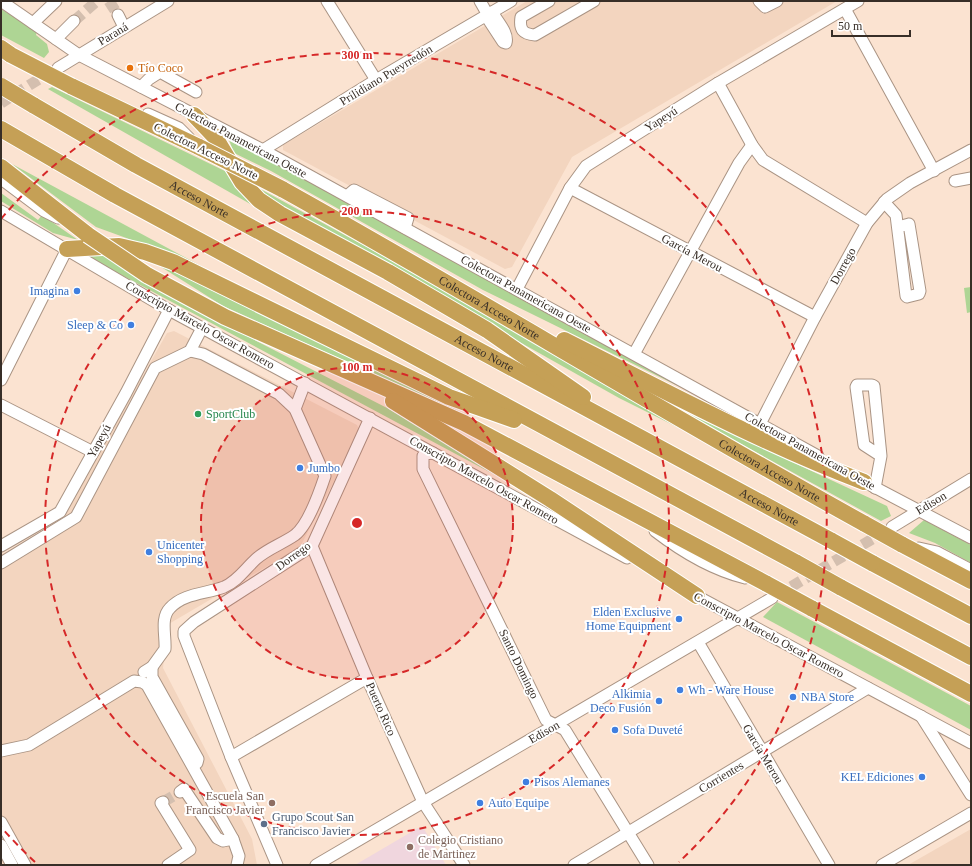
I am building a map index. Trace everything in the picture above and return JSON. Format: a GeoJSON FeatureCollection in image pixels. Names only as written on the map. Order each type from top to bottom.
{"type":"FeatureCollection","features":[{"type":"Feature","properties":{"kind":"highway","name":"Colectora Acceso Norte"},"geometry":{"type":"LineString","coordinates":[[5,51],[71,86],[199,147],[282,189],[444,281],[742,456],[971,581]]}},
{"type":"Feature","properties":{"kind":"highway","name":"Acceso Norte"},"geometry":{"type":"LineString","coordinates":[[1,86],[33,106],[150,172],[971,616]]}},
{"type":"Feature","properties":{"kind":"highway"},"geometry":{"type":"LineString","coordinates":[[194,115],[215,137],[242,182],[259,200],[280,214],[388,272],[487,330],[652,444]]}},
{"type":"Feature","properties":{"kind":"highway"},"geometry":{"type":"LineString","coordinates":[[1,129],[115,195],[562,438],[971,657]]}},
{"type":"Feature","properties":{"kind":"highway"},"geometry":{"type":"LineString","coordinates":[[1,167],[86,233],[147,275],[225,317],[464,423],[624,507],[768,588],[811,608],[971,694]]}},
{"type":"Feature","properties":{"kind":"highway"},"geometry":{"type":"LineString","coordinates":[[68,249],[119,246],[145,252],[166,260],[449,397],[562,438]]}},
{"type":"Feature","properties":{"kind":"highway"},"geometry":{"type":"LineString","coordinates":[[444,281],[762,439],[870,485]]}},
{"type":"Feature","properties":{"kind":"highway"},"geometry":{"type":"LineString","coordinates":[[322,360],[414,413],[550,499],[697,596]]}},
{"type":"Feature","properties":{"kind":"street","name":"Colectora Panamericana Oeste"},"geometry":{"type":"LineString","coordinates":[[1,1],[79,54],[263,150],[870,485],[971,538]]}},
{"type":"Feature","properties":{"kind":"street"},"geometry":{"type":"LineString","coordinates":[[33,23],[56,1]]}},
{"type":"Feature","properties":{"kind":"street"},"geometry":{"type":"LineString","coordinates":[[327,1],[376,80]]}},
{"type":"Feature","properties":{"kind":"street"},"geometry":{"type":"LineString","coordinates":[[480,1],[503,42],[506,43],[522,31]]}},
{"type":"Feature","properties":{"kind":"street","name":"Prilidiano Pueyrredón"},"geometry":{"type":"LineString","coordinates":[[263,150],[376,80],[511,1]]}},
{"type":"Feature","properties":{"kind":"street"},"geometry":{"type":"LineString","coordinates":[[549,1],[521,17],[520,26],[526,35],[536,35],[594,1]]}},
{"type":"Feature","properties":{"kind":"street"},"geometry":{"type":"LineString","coordinates":[[758,1],[761,5],[765,6],[778,1]]}},
{"type":"Feature","properties":{"kind":"street","name":"Yapeyú"},"geometry":{"type":"LineString","coordinates":[[517,289],[570,188],[586,166],[718,84],[858,1]]}},
{"type":"Feature","properties":{"kind":"street","name":"Paraná"},"geometry":{"type":"LineString","coordinates":[[58,68],[165,2]]}},
{"type":"Feature","properties":{"kind":"street"},"geometry":{"type":"LineString","coordinates":[[844,9],[934,171]]}},
{"type":"Feature","properties":{"kind":"street"},"geometry":{"type":"LineString","coordinates":[[118,15],[124,27]]}},
{"type":"Feature","properties":{"kind":"street"},"geometry":{"type":"LineString","coordinates":[[56,39],[74,21]]}},
{"type":"Feature","properties":{"kind":"street"},"geometry":{"type":"LineString","coordinates":[[141,87],[149,79],[160,72],[196,92]]}},
{"type":"Feature","properties":{"kind":"street"},"geometry":{"type":"LineString","coordinates":[[718,84],[752,145],[763,160],[867,223]]}},
{"type":"Feature","properties":{"kind":"street"},"geometry":{"type":"LineString","coordinates":[[634,354],[739,163],[752,145]]}},
{"type":"Feature","properties":{"kind":"street","name":"Dorrego"},"geometry":{"type":"LineString","coordinates":[[760,424],[815,317],[867,223],[884,202],[910,183],[971,150]]}},
{"type":"Feature","properties":{"kind":"street"},"geometry":{"type":"LineString","coordinates":[[956,181],[971,178]]}},
{"type":"Feature","properties":{"kind":"street"},"geometry":{"type":"LineString","coordinates":[[1,179],[44,211],[86,233]]}},
{"type":"Feature","properties":{"kind":"street","name":"García Merou"},"geometry":{"type":"LineString","coordinates":[[570,188],[815,317]]}},
{"type":"Feature","properties":{"kind":"street"},"geometry":{"type":"LineString","coordinates":[[884,202],[896,215],[906,296],[908,297],[919,294],[920,292],[909,224],[898,227]]}},
{"type":"Feature","properties":{"kind":"street","name":"Conscripto Marcelo Oscar Romero"},"geometry":{"type":"LineString","coordinates":[[1,211],[68,249],[169,310],[738,619],[971,743]]}},
{"type":"Feature","properties":{"kind":"street"},"geometry":{"type":"LineString","coordinates":[[1,380],[68,249]]}},
{"type":"Feature","properties":{"kind":"street","name":"Yapeyú"},"geometry":{"type":"LineString","coordinates":[[1,546],[60,512],[126,393],[169,310]]}},
{"type":"Feature","properties":{"kind":"street"},"geometry":{"type":"LineString","coordinates":[[1,563],[76,517],[156,368],[190,351],[202,328]]}},
{"type":"Feature","properties":{"kind":"street"},"geometry":{"type":"LineString","coordinates":[[190,351],[203,354],[279,394],[295,409],[325,476],[302,527],[296,534],[259,557],[239,578],[224,587],[190,596],[170,608],[165,617],[165,649],[148,669],[198,760],[197,763]]}},
{"type":"Feature","properties":{"kind":"street"},"geometry":{"type":"LineString","coordinates":[[295,409],[305,383]]}},
{"type":"Feature","properties":{"kind":"street"},"geometry":{"type":"LineString","coordinates":[[870,485],[881,456],[874,386],[857,386],[864,446],[881,456]]}},
{"type":"Feature","properties":{"kind":"street"},"geometry":{"type":"LineString","coordinates":[[1,405],[93,452]]}},
{"type":"Feature","properties":{"kind":"street","name":"Dorrego"},"geometry":{"type":"LineString","coordinates":[[231,757],[184,636],[184,631],[194,622],[312,546],[370,418]]}},
{"type":"Feature","properties":{"kind":"street","name":"Santo Domingo"},"geometry":{"type":"LineString","coordinates":[[433,453],[425,454],[423,456],[423,469],[546,720],[566,730],[648,865]]}},
{"type":"Feature","properties":{"kind":"street","name":"Edison"},"geometry":{"type":"LineString","coordinates":[[892,528],[971,479]]}},
{"type":"Feature","properties":{"kind":"street"},"geometry":{"type":"LineString","coordinates":[[903,544],[937,552],[971,570]]}},
{"type":"Feature","properties":{"kind":"street","name":"Puerto Rico"},"geometry":{"type":"LineString","coordinates":[[312,546],[367,678],[423,802],[464,865]]}},
{"type":"Feature","properties":{"kind":"street","name":"Edison"},"geometry":{"type":"LineString","coordinates":[[316,865],[738,619],[768,588]]}},
{"type":"Feature","properties":{"kind":"street","name":"García Merou"},"geometry":{"type":"LineString","coordinates":[[698,642],[829,865]]}},
{"type":"Feature","properties":{"kind":"street"},"geometry":{"type":"LineString","coordinates":[[277,865],[231,757],[367,678]]}},
{"type":"Feature","properties":{"kind":"street"},"geometry":{"type":"LineString","coordinates":[[1,751],[29,745],[134,681],[142,682],[147,685],[152,704],[233,840],[239,856],[237,865]]}},
{"type":"Feature","properties":{"kind":"street","name":"Corrientes"},"geometry":{"type":"LineString","coordinates":[[574,865],[763,753],[868,688]]}},
{"type":"Feature","properties":{"kind":"street"},"geometry":{"type":"LineString","coordinates":[[921,716],[971,795]]}},
{"type":"Feature","properties":{"kind":"street"},"geometry":{"type":"LineString","coordinates":[[180,792],[184,789],[217,838],[223,840],[233,840]]}},
{"type":"Feature","properties":{"kind":"street"},"geometry":{"type":"LineString","coordinates":[[163,802],[161,803],[190,850],[168,865]]}},
{"type":"Feature","properties":{"kind":"street"},"geometry":{"type":"LineString","coordinates":[[882,865],[971,813]]}},
{"type":"Feature","properties":{"kind":"street"},"geometry":{"type":"LineString","coordinates":[[6,824],[6,842],[12,865]]}},
{"type":"Feature","properties":{"kind":"street"},"geometry":{"type":"LineString","coordinates":[[6,842],[25,865]]}},
{"type":"Feature","properties":{"kind":"shaded area"},"geometry":{"type":"Polygon","coordinates":[[[527,1],[837,1],[572,157],[512,267],[505,269],[283,150],[283,145],[527,1]]]}},
{"type":"Feature","properties":{"kind":"shaded area"},"geometry":{"type":"Polygon","coordinates":[[[174,331],[357,425],[360,431],[300,547],[167,625],[163,668],[252,839],[257,865],[1,865],[1,555],[62,518],[167,333],[174,331]]]}},
{"type":"Feature","properties":{"kind":"shaded area","name":"Colegio Cristiano de Martinez"},"geometry":{"type":"Polygon","coordinates":[[[418,828],[424,829],[446,865],[355,865],[418,828]]]}},
{"type":"Feature","properties":{"kind":"shaded area"},"geometry":{"type":"Polygon","coordinates":[[[971,829],[971,865],[908,865],[971,829]]]}},
{"type":"Feature","properties":{"kind":"green space"},"geometry":{"type":"Polygon","coordinates":[[[1,9],[37,31],[36,35],[47,44],[49,52],[44,58],[1,35],[1,9]]]}},
{"type":"Feature","properties":{"kind":"green space"},"geometry":{"type":"Polygon","coordinates":[[[52,87],[229,173],[237,189],[259,209],[48,89],[52,87]]]}},
{"type":"Feature","properties":{"kind":"green space"},"geometry":{"type":"Polygon","coordinates":[[[227,135],[743,418],[483,290],[271,171],[234,153],[227,135]]]}},
{"type":"Feature","properties":{"kind":"green space"},"geometry":{"type":"Polygon","coordinates":[[[12,164],[238,286],[151,247],[96,227],[12,164]]]}},
{"type":"Feature","properties":{"kind":"green space"},"geometry":{"type":"Polygon","coordinates":[[[255,186],[429,281],[685,431],[619,398],[290,213],[255,186]]]}},
{"type":"Feature","properties":{"kind":"green space"},"geometry":{"type":"Polygon","coordinates":[[[1,193],[38,220],[42,215],[78,240],[53,233],[1,201],[1,193]]]}},
{"type":"Feature","properties":{"kind":"green space"},"geometry":{"type":"Polygon","coordinates":[[[96,250],[192,308],[389,409],[521,489],[84,255],[96,250]]]}},
{"type":"Feature","properties":{"kind":"green space"},"geometry":{"type":"Polygon","coordinates":[[[150,260],[473,418],[223,306],[150,260]]]}},
{"type":"Feature","properties":{"kind":"green space"},"geometry":{"type":"Polygon","coordinates":[[[971,287],[971,312],[967,313],[964,288],[971,287]]]}},
{"type":"Feature","properties":{"kind":"green space"},"geometry":{"type":"Polygon","coordinates":[[[674,407],[887,506],[891,516],[881,521],[674,407]]]}},
{"type":"Feature","properties":{"kind":"green space"},"geometry":{"type":"Polygon","coordinates":[[[924,520],[971,545],[971,563],[935,543],[909,533],[924,520]]]}},
{"type":"Feature","properties":{"kind":"green space"},"geometry":{"type":"Polygon","coordinates":[[[777,602],[971,706],[971,730],[763,617],[777,602]]]}},
{"type":"Feature","properties":{"kind":"tunnel"},"geometry":{"type":"LineString","coordinates":[[74,21],[97,1]]}},
{"type":"Feature","properties":{"kind":"tunnel"},"geometry":{"type":"LineString","coordinates":[[109,1],[118,15]]}},
{"type":"Feature","properties":{"kind":"tunnel"},"geometry":{"type":"LineString","coordinates":[[1,103],[52,71]]}},
{"type":"Feature","properties":{"kind":"tunnel"},"geometry":{"type":"LineString","coordinates":[[777,595],[886,531]]}},
{"type":"Feature","properties":{"kind":"tunnel"},"geometry":{"type":"LineString","coordinates":[[163,802],[180,792]]}},
{"type":"Feature","properties":{"kind":"place","name":"Tío Coco"},"geometry":{"type":"Point","coordinates":[130,68]}},
{"type":"Feature","properties":{"kind":"place","name":"Imagina"},"geometry":{"type":"Point","coordinates":[77,291]}},
{"type":"Feature","properties":{"kind":"place","name":"Sleep & Co"},"geometry":{"type":"Point","coordinates":[131,325]}},
{"type":"Feature","properties":{"kind":"place","name":"SportClub"},"geometry":{"type":"Point","coordinates":[198,414]}},
{"type":"Feature","properties":{"kind":"place","name":"Jumbo"},"geometry":{"type":"Point","coordinates":[300,468]}},
{"type":"Feature","properties":{"kind":"place","name":"Unicenter Shopping"},"geometry":{"type":"Point","coordinates":[149,552]}},
{"type":"Feature","properties":{"kind":"place","name":"Elden Exclusive Home Equipment"},"geometry":{"type":"Point","coordinates":[679,619]}},
{"type":"Feature","properties":{"kind":"place","name":"Wh - Ware House"},"geometry":{"type":"Point","coordinates":[680,690]}},
{"type":"Feature","properties":{"kind":"place","name":"NBA Store"},"geometry":{"type":"Point","coordinates":[793,697]}},
{"type":"Feature","properties":{"kind":"place","name":"Alkimia Deco Fusión"},"geometry":{"type":"Point","coordinates":[659,701]}},
{"type":"Feature","properties":{"kind":"place","name":"Sofa Duveté"},"geometry":{"type":"Point","coordinates":[615,730]}},
{"type":"Feature","properties":{"kind":"place","name":"KEL Ediciones"},"geometry":{"type":"Point","coordinates":[922,777]}},
{"type":"Feature","properties":{"kind":"place","name":"Pisos Alemanes"},"geometry":{"type":"Point","coordinates":[526,782]}},
{"type":"Feature","properties":{"kind":"place","name":"Escuela San Francisco Javier"},"geometry":{"type":"Point","coordinates":[272,803]}},
{"type":"Feature","properties":{"kind":"place","name":"Auto Equipe"},"geometry":{"type":"Point","coordinates":[480,803]}},
{"type":"Feature","properties":{"kind":"place","name":"Grupo Scout San Francisco Javier"},"geometry":{"type":"Point","coordinates":[264,824]}},
{"type":"Feature","properties":{"kind":"place","name":"Colegio Cristiano de Martinez"},"geometry":{"type":"Point","coordinates":[410,847]}}]}
